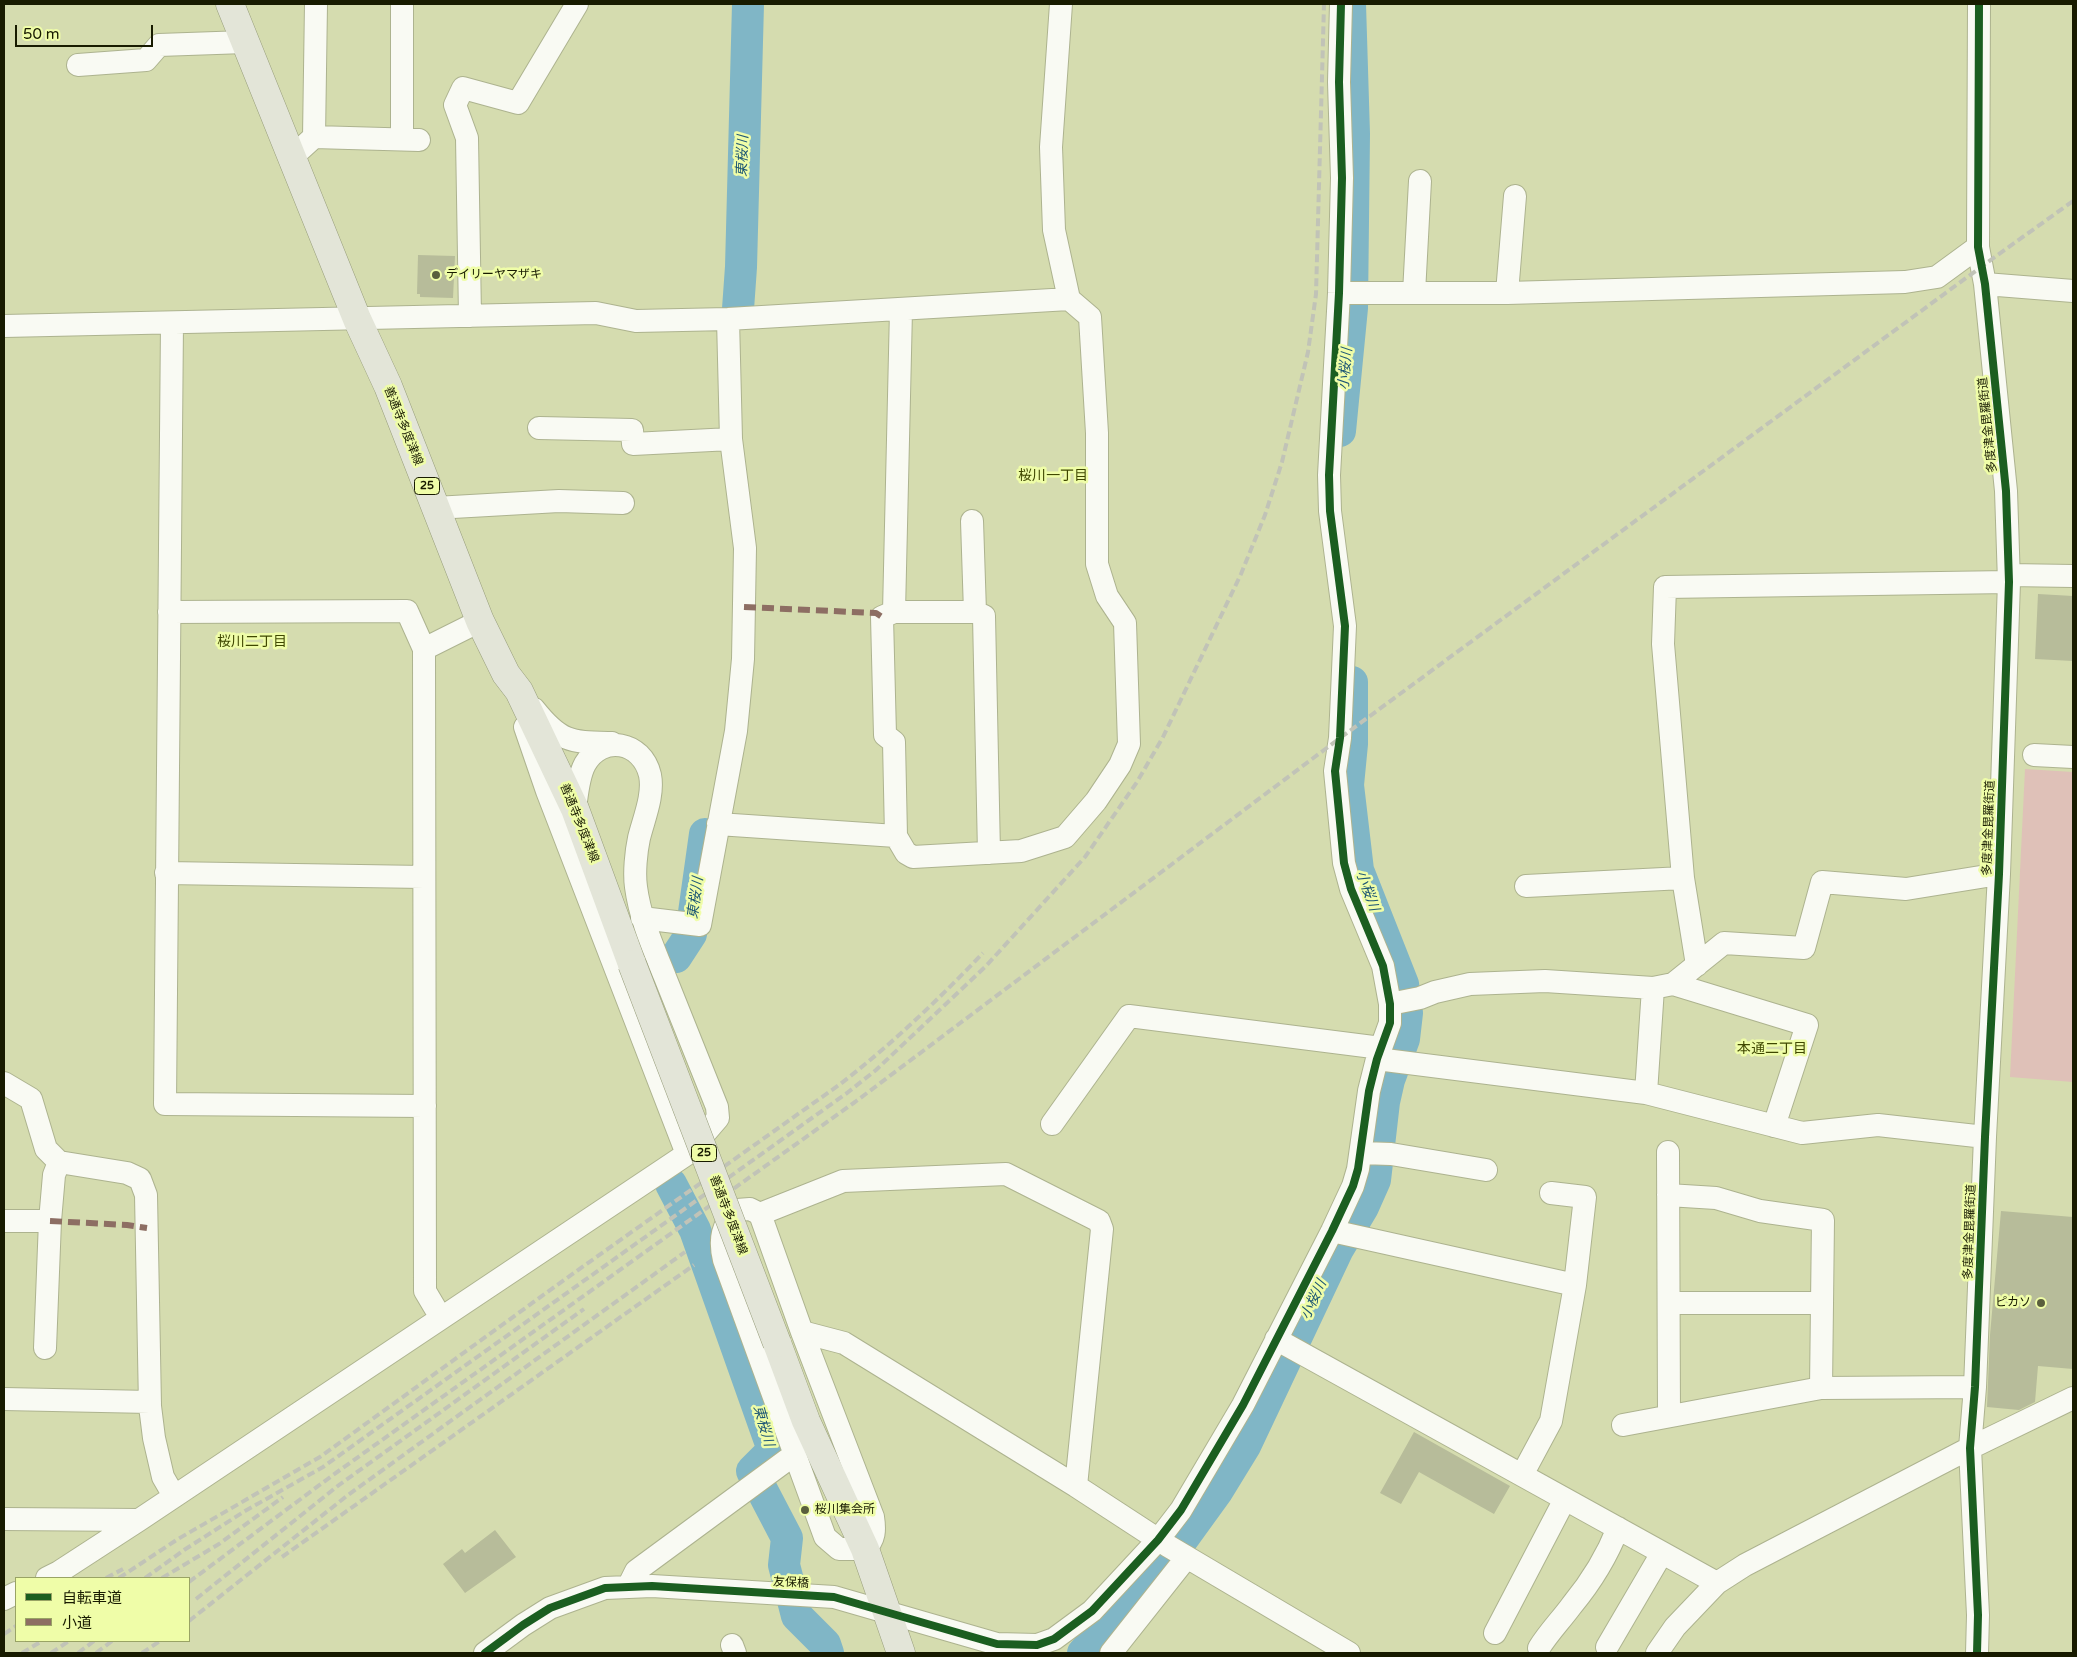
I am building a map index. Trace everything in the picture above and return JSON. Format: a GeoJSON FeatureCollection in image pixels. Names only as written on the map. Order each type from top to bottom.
{"type":"FeatureCollection","features":[{"type":"Feature","properties":{"kind":"main road","name":"善通寺多度津線"},"geometry":{"type":"LineString","coordinates":[[230,4],[358,319],[388,386],[480,621],[513,682],[575,809],[806,1421],[865,1549],[901,1653]]}},
{"type":"Feature","properties":{"kind":"street"},"geometry":{"type":"LineString","coordinates":[[314,137],[316,4]]}},
{"type":"Feature","properties":{"kind":"street"},"geometry":{"type":"LineString","coordinates":[[292,157],[314,137],[410,139],[402,4]]}},
{"type":"Feature","properties":{"kind":"street"},"geometry":{"type":"LineString","coordinates":[[470,316],[467,138],[455,105],[463,88],[518,103],[577,4]]}},
{"type":"Feature","properties":{"kind":"street"},"geometry":{"type":"LineString","coordinates":[[989,853],[984,616],[975,612],[894,612],[882,617],[885,735],[894,742],[896,836],[906,853],[913,857],[989,853],[1021,851],[1065,837],[1096,800],[1120,765],[1129,744],[1125,623],[1107,596],[1097,564],[1097,433],[1090,317],[1069,299],[1054,230],[1051,147],[1061,4]]}},
{"type":"Feature","properties":{"kind":"street"},"geometry":{"type":"LineString","coordinates":[[1341,4],[1339,82],[1342,178],[1351,293],[1329,475],[1330,511],[1345,626],[1340,738],[1335,771],[1344,863],[1351,890],[1383,966],[1401,1002]]}},
{"type":"Feature","properties":{"kind":"street","name":"多度津金毘羅街道"},"geometry":{"type":"LineString","coordinates":[[1977,1653],[1977,1596],[1970,1448],[1976,1387],[1985,1137],[1999,874],[2009,579],[2006,491],[1985,284],[1978,247],[1979,4]]}},
{"type":"Feature","properties":{"kind":"street"},"geometry":{"type":"LineString","coordinates":[[78,65],[146,60],[159,45],[245,42]]}},
{"type":"Feature","properties":{"kind":"street"},"geometry":{"type":"LineString","coordinates":[[1414,293],[1420,180]]}},
{"type":"Feature","properties":{"kind":"street"},"geometry":{"type":"LineString","coordinates":[[1507,293],[1515,196]]}},
{"type":"Feature","properties":{"kind":"street"},"geometry":{"type":"LineString","coordinates":[[1351,293],[1507,293],[1905,282],[1937,277],[1978,247]]}},
{"type":"Feature","properties":{"kind":"street"},"geometry":{"type":"LineString","coordinates":[[1985,284],[2073,292]]}},
{"type":"Feature","properties":{"kind":"street"},"geometry":{"type":"LineString","coordinates":[[4,326],[596,313],[636,321],[728,319],[1069,299]]}},
{"type":"Feature","properties":{"kind":"street"},"geometry":{"type":"LineString","coordinates":[[894,612],[901,310]]}},
{"type":"Feature","properties":{"kind":"street"},"geometry":{"type":"LineString","coordinates":[[642,918],[700,925],[736,731],[743,659],[745,548],[732,439],[728,319]]}},
{"type":"Feature","properties":{"kind":"street"},"geometry":{"type":"LineString","coordinates":[[172,323],[165,1104],[425,1106]]}},
{"type":"Feature","properties":{"kind":"street"},"geometry":{"type":"LineString","coordinates":[[539,428],[632,430],[633,444],[732,439]]}},
{"type":"Feature","properties":{"kind":"street"},"geometry":{"type":"LineString","coordinates":[[436,508],[559,501],[623,503]]}},
{"type":"Feature","properties":{"kind":"street"},"geometry":{"type":"LineString","coordinates":[[972,521],[975,612]]}},
{"type":"Feature","properties":{"kind":"street"},"geometry":{"type":"LineString","coordinates":[[1697,965],[1683,878],[1663,644],[1664,587],[2073,576]]}},
{"type":"Feature","properties":{"kind":"street"},"geometry":{"type":"LineString","coordinates":[[168,612],[407,611],[424,649],[425,1291],[441,1318]]}},
{"type":"Feature","properties":{"kind":"street"},"geometry":{"type":"LineString","coordinates":[[424,649],[480,621]]}},
{"type":"Feature","properties":{"kind":"street"},"geometry":{"type":"LineString","coordinates":[[49,1577],[139,1520],[687,1154],[718,1118],[717,1107],[642,918],[635,885],[638,840],[650,797],[650,774],[642,760],[629,747],[576,742],[562,738],[548,727],[513,682]]}},
{"type":"Feature","properties":{"kind":"street"},"geometry":{"type":"LineString","coordinates":[[513,682],[547,791],[687,1154]]}},
{"type":"Feature","properties":{"kind":"street"},"geometry":{"type":"LineString","coordinates":[[575,809],[585,764],[596,751],[612,744]]}},
{"type":"Feature","properties":{"kind":"street"},"geometry":{"type":"LineString","coordinates":[[2034,755],[2073,757]]}},
{"type":"Feature","properties":{"kind":"street"},"geometry":{"type":"LineString","coordinates":[[718,824],[896,836]]}},
{"type":"Feature","properties":{"kind":"street"},"geometry":{"type":"LineString","coordinates":[[166,872],[424,877]]}},
{"type":"Feature","properties":{"kind":"street"},"geometry":{"type":"LineString","coordinates":[[1646,1094],[1663,986],[1697,965],[1724,943],[1804,948],[1822,882],[1906,889],[1999,874]]}},
{"type":"Feature","properties":{"kind":"street"},"geometry":{"type":"LineString","coordinates":[[1526,886],[1683,878]]}},
{"type":"Feature","properties":{"kind":"street"},"geometry":{"type":"LineString","coordinates":[[1111,1653],[1175,1550],[1181,1510],[1243,1405],[1287,1344],[1341,1233],[1353,1186],[1365,1153],[1369,1091],[1388,1057],[1390,1023],[1401,1002],[1470,984],[1545,981],[1663,986],[1807,1025],[1774,1126]]}},
{"type":"Feature","properties":{"kind":"street"},"geometry":{"type":"LineString","coordinates":[[1052,1124],[1129,1016],[1388,1057],[1646,1094],[1802,1133],[1878,1125],[1985,1137]]}},
{"type":"Feature","properties":{"kind":"street"},"geometry":{"type":"LineString","coordinates":[[4,1083],[31,1099],[46,1149],[59,1162],[127,1173],[140,1179],[146,1195],[150,1402],[154,1438],[163,1478],[174,1496]]}},
{"type":"Feature","properties":{"kind":"street"},"geometry":{"type":"LineString","coordinates":[[1668,1152],[1669,1415]]}},
{"type":"Feature","properties":{"kind":"street"},"geometry":{"type":"LineString","coordinates":[[1365,1153],[1391,1154],[1486,1170]]}},
{"type":"Feature","properties":{"kind":"street"},"geometry":{"type":"LineString","coordinates":[[45,1348],[50,1221],[54,1175],[59,1162]]}},
{"type":"Feature","properties":{"kind":"street"},"geometry":{"type":"LineString","coordinates":[[760,1214],[843,1181],[1006,1174],[1099,1221],[1102,1229],[1076,1486]]}},
{"type":"Feature","properties":{"kind":"street"},"geometry":{"type":"LineString","coordinates":[[1522,1475],[1551,1421],[1575,1285],[1585,1197],[1551,1193]]}},
{"type":"Feature","properties":{"kind":"street"},"geometry":{"type":"LineString","coordinates":[[1668,1195],[1716,1198],[1760,1211],[1823,1220],[1821,1388]]}},
{"type":"Feature","properties":{"kind":"street"},"geometry":{"type":"LineString","coordinates":[[750,1209],[760,1214],[802,1332],[873,1517],[872,1542],[865,1549],[839,1549],[825,1538],[724,1260],[720,1245],[722,1231],[728,1220],[737,1210],[750,1209]]}},
{"type":"Feature","properties":{"kind":"street"},"geometry":{"type":"LineString","coordinates":[[4,1221],[50,1221]]}},
{"type":"Feature","properties":{"kind":"street"},"geometry":{"type":"LineString","coordinates":[[1341,1233],[1575,1285]]}},
{"type":"Feature","properties":{"kind":"street"},"geometry":{"type":"LineString","coordinates":[[1669,1303],[1822,1303]]}},
{"type":"Feature","properties":{"kind":"street"},"geometry":{"type":"LineString","coordinates":[[802,1332],[844,1343],[1076,1486],[1175,1550],[1344,1652]]}},
{"type":"Feature","properties":{"kind":"street"},"geometry":{"type":"LineString","coordinates":[[1287,1344],[1716,1583]]}},
{"type":"Feature","properties":{"kind":"street"},"geometry":{"type":"LineString","coordinates":[[1623,1425],[1821,1388],[1976,1387]]}},
{"type":"Feature","properties":{"kind":"street"},"geometry":{"type":"LineString","coordinates":[[1657,1653],[1676,1627],[1716,1583],[1745,1565],[1970,1448],[2073,1398]]}},
{"type":"Feature","properties":{"kind":"street"},"geometry":{"type":"LineString","coordinates":[[4,1399],[150,1402]]}},
{"type":"Feature","properties":{"kind":"street"},"geometry":{"type":"LineString","coordinates":[[628,1587],[636,1571],[795,1454]]}},
{"type":"Feature","properties":{"kind":"street"},"geometry":{"type":"LineString","coordinates":[[1495,1633],[1565,1499]]}},
{"type":"Feature","properties":{"kind":"street"},"geometry":{"type":"LineString","coordinates":[[4,1519],[139,1520]]}},
{"type":"Feature","properties":{"kind":"street"},"geometry":{"type":"LineString","coordinates":[[1539,1648],[1548,1632],[1592,1580],[1618,1528]]}},
{"type":"Feature","properties":{"kind":"street","name":"友保橋"},"geometry":{"type":"LineString","coordinates":[[485,1653],[550,1608],[605,1588],[628,1587],[700,1588],[834,1597],[997,1644],[1037,1645],[1054,1639],[1175,1550]]}},
{"type":"Feature","properties":{"kind":"street"},"geometry":{"type":"LineString","coordinates":[[1606,1647],[1662,1553]]}},
{"type":"Feature","properties":{"kind":"shaded area"},"geometry":{"type":"Polygon","coordinates":[[[2025,769],[2073,772],[2073,1082],[2010,1077],[2025,769]]]}},
{"type":"Feature","properties":{"kind":"building","name":"デイリーヤマザキ"},"geometry":{"type":"Polygon","coordinates":[[[418,255],[455,256],[453,298],[420,297],[420,294],[417,294],[418,255]]]}},
{"type":"Feature","properties":{"kind":"building"},"geometry":{"type":"Polygon","coordinates":[[[2038,594],[2073,596],[2073,661],[2035,659],[2038,594]]]}},
{"type":"Feature","properties":{"kind":"building"},"geometry":{"type":"Polygon","coordinates":[[[2001,1211],[2073,1217],[2073,1369],[2038,1366],[2035,1402],[2019,1410],[1987,1407],[1990,1335],[2001,1211]]]}},
{"type":"Feature","properties":{"kind":"building"},"geometry":{"type":"Polygon","coordinates":[[[1414,1432],[1510,1486],[1494,1514],[1419,1472],[1401,1504],[1380,1493],[1414,1432]]]}},
{"type":"Feature","properties":{"kind":"building"},"geometry":{"type":"Polygon","coordinates":[[[495,1530],[516,1557],[465,1593],[443,1564],[462,1549],[465,1553],[495,1530]]]}},
{"type":"Feature","properties":{"kind":"waterway","name":"東桜川"},"geometry":{"type":"LineString","coordinates":[[738,309],[741,267],[748,4]]}},
{"type":"Feature","properties":{"kind":"waterway","name":"小桜川"},"geometry":{"type":"LineString","coordinates":[[1340,431],[1352,308],[1354,134],[1350,4]]}},
{"type":"Feature","properties":{"kind":"waterway","name":"小桜川"},"geometry":{"type":"LineString","coordinates":[[1083,1653],[1163,1566],[1218,1490],[1245,1446],[1338,1249],[1363,1207],[1375,1180],[1384,1102],[1389,1080],[1404,1039],[1407,1013],[1403,984],[1358,870],[1348,785],[1352,744],[1352,682]]}},
{"type":"Feature","properties":{"kind":"waterway","name":"東桜川"},"geometry":{"type":"LineString","coordinates":[[676,957],[691,934],[705,834]]}},
{"type":"Feature","properties":{"kind":"waterway","name":"東桜川"},"geometry":{"type":"LineString","coordinates":[[671,1184],[695,1230],[773,1450],[752,1471],[787,1538],[784,1565],[797,1616],[825,1644],[828,1653]]}},
{"type":"Feature","properties":{"kind":"railway"},"geometry":{"type":"LineString","coordinates":[[146,1577],[184,1550],[245,1511],[323,1467],[847,1093],[876,1070],[986,966],[1085,857],[1137,782],[1163,737],[1241,574],[1265,515],[1282,462],[1308,352],[1316,294],[1324,4]]}},
{"type":"Feature","properties":{"kind":"railway"},"geometry":{"type":"LineString","coordinates":[[190,1581],[333,1475],[855,1102],[1340,738],[2073,201]]}},
{"type":"Feature","properties":{"kind":"railway"},"geometry":{"type":"LineString","coordinates":[[121,1577],[178,1539],[320,1457],[564,1280],[839,1085],[914,1022],[983,953]]}},
{"type":"Feature","properties":{"kind":"railway"},"geometry":{"type":"LineString","coordinates":[[190,1620],[348,1495],[685,1252]]}},
{"type":"Feature","properties":{"kind":"railway"},"geometry":{"type":"LineString","coordinates":[[282,1557],[694,1265]]}},
{"type":"Feature","properties":{"kind":"railway"},"geometry":{"type":"LineString","coordinates":[[196,1599],[339,1485],[584,1309]]}},
{"type":"Feature","properties":{"kind":"railway"},"geometry":{"type":"LineString","coordinates":[[164,1577],[219,1544],[283,1497]]}},
{"type":"Feature","properties":{"kind":"railway"},"geometry":{"type":"LineString","coordinates":[[108,1577],[123,1569]]}},
{"type":"Feature","properties":{"kind":"railway"},"geometry":{"type":"LineString","coordinates":[[4,1634],[15,1627]]}},
{"type":"Feature","properties":{"kind":"railway"},"geometry":{"type":"LineString","coordinates":[[22,1653],[40,1642]]}},
{"type":"Feature","properties":{"kind":"railway"},"geometry":{"type":"LineString","coordinates":[[51,1653],[68,1642]]}},
{"type":"Feature","properties":{"kind":"railway"},"geometry":{"type":"LineString","coordinates":[[78,1653],[93,1642]]}},
{"type":"Feature","properties":{"kind":"railway"},"geometry":{"type":"LineString","coordinates":[[96,1653],[111,1642]]}},
{"type":"Feature","properties":{"kind":"railway"},"geometry":{"type":"LineString","coordinates":[[142,1653],[158,1642]]}},
{"type":"Feature","properties":{"kind":"marked path"},"geometry":{"type":"LineString","coordinates":[[744,607],[876,613],[882,617]]}},
{"type":"Feature","properties":{"kind":"marked path"},"geometry":{"type":"LineString","coordinates":[[50,1221],[127,1225],[147,1228]]}},
{"type":"Feature","properties":{"kind":"cycle path"},"geometry":{"type":"LineString","coordinates":[[485,1653],[550,1608],[605,1588],[652,1586],[834,1597],[997,1644],[1037,1645],[1054,1639],[1092,1611],[1158,1540],[1181,1510],[1243,1405],[1353,1186],[1358,1169],[1369,1091],[1377,1059],[1390,1023],[1390,1004],[1383,966],[1351,889],[1344,863],[1335,771],[1340,738],[1345,626],[1330,511],[1329,475],[1339,293],[1342,178],[1339,82],[1341,4]]}},
{"type":"Feature","properties":{"kind":"cycle path"},"geometry":{"type":"LineString","coordinates":[[1977,1653],[1978,1615],[1970,1448],[1975,1387],[1985,1137],[1999,874],[2009,582],[2006,491],[1985,284],[1978,247],[1979,4]]}},
{"type":"Feature","properties":{"kind":"place","name":"デイリーヤマザキ"},"geometry":{"type":"Point","coordinates":[436,275]}},
{"type":"Feature","properties":{"kind":"place","name":"ピカソ"},"geometry":{"type":"Point","coordinates":[2041,1303]}},
{"type":"Feature","properties":{"kind":"place","name":"桜川集会所"},"geometry":{"type":"Point","coordinates":[805,1510]}},
{"type":"Feature","properties":{"kind":"district","name":"桜川一丁目"},"geometry":{"type":"Point","coordinates":[1053,476]}},
{"type":"Feature","properties":{"kind":"district","name":"桜川二丁目"},"geometry":{"type":"Point","coordinates":[252,642]}},
{"type":"Feature","properties":{"kind":"district","name":"本通二丁目"},"geometry":{"type":"Point","coordinates":[1772,1049]}}]}
